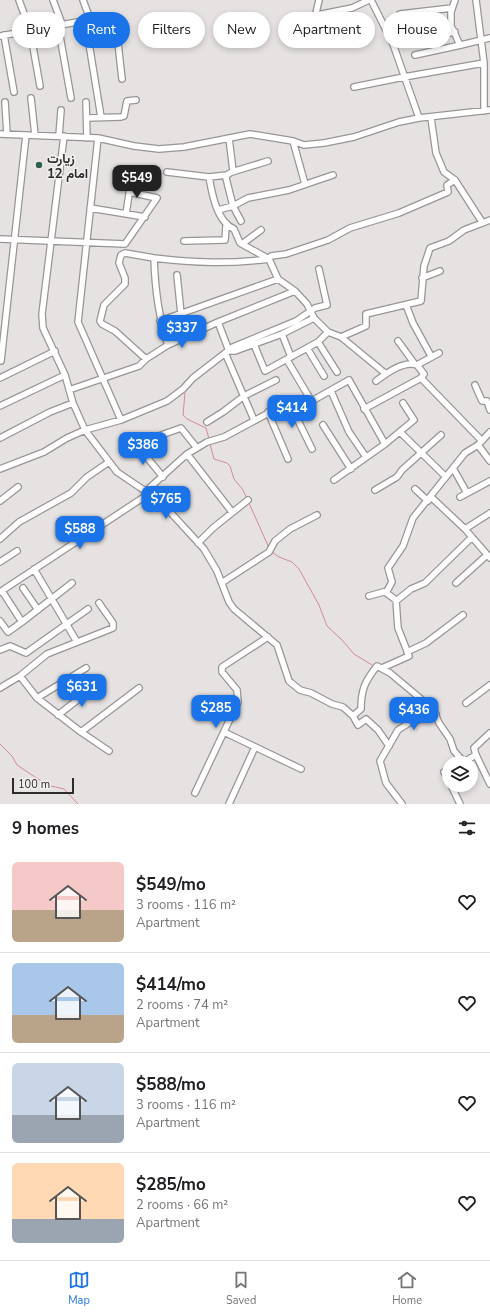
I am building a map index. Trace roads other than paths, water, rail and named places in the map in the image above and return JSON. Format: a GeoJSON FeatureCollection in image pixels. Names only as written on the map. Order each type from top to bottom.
{"type":"FeatureCollection","features":[{"type":"Feature","properties":{"kind":"street"},"geometry":{"type":"LineString","coordinates":[[19,0],[23,12]]}},
{"type":"Feature","properties":{"kind":"street"},"geometry":{"type":"LineString","coordinates":[[53,0],[56,12]]}},
{"type":"Feature","properties":{"kind":"street"},"geometry":{"type":"LineString","coordinates":[[83,0],[86,12]]}},
{"type":"Feature","properties":{"kind":"street"},"geometry":{"type":"LineString","coordinates":[[319,0],[317,14],[352,8],[370,0],[383,25]]}},
{"type":"Feature","properties":{"kind":"street"},"geometry":{"type":"LineString","coordinates":[[455,0],[452,8],[451,27],[455,32],[461,46]]}},
{"type":"Feature","properties":{"kind":"street"},"geometry":{"type":"LineString","coordinates":[[0,134],[98,138],[134,146],[159,149],[184,147],[250,134],[292,141],[304,145],[354,137],[399,122],[419,118],[431,118],[487,111],[482,40],[476,11],[476,0]]}},
{"type":"Feature","properties":{"kind":"street"},"geometry":{"type":"LineString","coordinates":[[417,12],[452,8]]}},
{"type":"Feature","properties":{"kind":"street"},"geometry":{"type":"LineString","coordinates":[[451,33],[455,32]]}},
{"type":"Feature","properties":{"kind":"street"},"geometry":{"type":"LineString","coordinates":[[12,33],[2,35],[14,92]]}},
{"type":"Feature","properties":{"kind":"street"},"geometry":{"type":"LineString","coordinates":[[415,55],[461,46],[490,38]]}},
{"type":"Feature","properties":{"kind":"street"},"geometry":{"type":"LineString","coordinates":[[33,48],[40,86]]}},
{"type":"Feature","properties":{"kind":"street"},"geometry":{"type":"LineString","coordinates":[[64,48],[71,98]]}},
{"type":"Feature","properties":{"kind":"street"},"geometry":{"type":"LineString","coordinates":[[92,48],[101,117]]}},
{"type":"Feature","properties":{"kind":"street"},"geometry":{"type":"LineString","coordinates":[[119,48],[122,79]]}},
{"type":"Feature","properties":{"kind":"street"},"geometry":{"type":"LineString","coordinates":[[394,48],[419,118]]}},
{"type":"Feature","properties":{"kind":"street"},"geometry":{"type":"LineString","coordinates":[[354,87],[484,63]]}},
{"type":"Feature","properties":{"kind":"street"},"geometry":{"type":"LineString","coordinates":[[31,98],[35,135]]}},
{"type":"Feature","properties":{"kind":"street"},"geometry":{"type":"LineString","coordinates":[[87,118],[124,116],[127,101],[136,100]]}},
{"type":"Feature","properties":{"kind":"street"},"geometry":{"type":"LineString","coordinates":[[5,102],[7,134]]}},
{"type":"Feature","properties":{"kind":"street"},"geometry":{"type":"LineString","coordinates":[[86,102],[87,138]]}},
{"type":"Feature","properties":{"kind":"street"},"geometry":{"type":"LineString","coordinates":[[61,110],[62,136],[42,314],[43,328],[65,374],[73,404],[85,430],[117,472],[148,492],[167,507],[204,549],[222,582],[229,602],[234,609],[277,645],[289,681],[300,690],[311,693],[332,704],[343,707],[353,716],[358,725],[366,719],[378,730],[389,746]]}},
{"type":"Feature","properties":{"kind":"street"},"geometry":{"type":"LineString","coordinates":[[431,118],[436,153],[444,172],[455,180],[482,222]]}},
{"type":"Feature","properties":{"kind":"street"},"geometry":{"type":"LineString","coordinates":[[1,361],[26,135]]}},
{"type":"Feature","properties":{"kind":"street"},"geometry":{"type":"LineString","coordinates":[[98,138],[78,322],[122,420]]}},
{"type":"Feature","properties":{"kind":"street"},"geometry":{"type":"LineString","coordinates":[[229,138],[229,174],[233,206],[241,221]]}},
{"type":"Feature","properties":{"kind":"street"},"geometry":{"type":"LineString","coordinates":[[292,141],[305,184]]}},
{"type":"Feature","properties":{"kind":"street"},"geometry":{"type":"LineString","coordinates":[[167,172],[209,177],[229,174],[268,161]]}},
{"type":"Feature","properties":{"kind":"street"},"geometry":{"type":"LineString","coordinates":[[218,210],[233,206],[248,198],[289,190],[333,175]]}},
{"type":"Feature","properties":{"kind":"street"},"geometry":{"type":"LineString","coordinates":[[184,241],[225,240],[226,226],[215,206],[209,177]]}},
{"type":"Feature","properties":{"kind":"street"},"geometry":{"type":"LineString","coordinates":[[146,359],[115,331],[102,324],[100,317],[104,305],[125,284],[125,278],[119,263],[121,255],[126,252],[154,258],[199,263],[235,263],[269,259],[272,256],[286,254],[328,240],[350,228],[399,213],[448,192],[447,185],[455,180]]}},
{"type":"Feature","properties":{"kind":"street"},"geometry":{"type":"LineString","coordinates":[[126,214],[131,182]]}},
{"type":"Feature","properties":{"kind":"street"},"geometry":{"type":"LineString","coordinates":[[0,239],[88,241],[125,244],[156,201],[156,197],[129,192]]}},
{"type":"Feature","properties":{"kind":"street"},"geometry":{"type":"LineString","coordinates":[[90,208],[145,217]]}},
{"type":"Feature","properties":{"kind":"street"},"geometry":{"type":"LineString","coordinates":[[342,337],[366,326],[366,314],[421,301],[422,278],[430,248],[449,241],[464,230],[490,220]]}},
{"type":"Feature","properties":{"kind":"street"},"geometry":{"type":"LineString","coordinates":[[226,226],[234,230],[242,244],[269,259],[278,279],[295,291],[307,304],[314,318],[328,332],[342,337],[386,374]]}},
{"type":"Feature","properties":{"kind":"street"},"geometry":{"type":"LineString","coordinates":[[242,244],[261,230]]}},
{"type":"Feature","properties":{"kind":"street"},"geometry":{"type":"LineString","coordinates":[[154,258],[155,289],[160,321],[168,345]]}},
{"type":"Feature","properties":{"kind":"street"},"geometry":{"type":"LineString","coordinates":[[281,332],[310,311],[327,304],[319,269]]}},
{"type":"Feature","properties":{"kind":"street"},"geometry":{"type":"LineString","coordinates":[[422,278],[440,271]]}},
{"type":"Feature","properties":{"kind":"street"},"geometry":{"type":"LineString","coordinates":[[177,275],[181,314]]}},
{"type":"Feature","properties":{"kind":"street"},"geometry":{"type":"LineString","coordinates":[[160,321],[278,279]]}},
{"type":"Feature","properties":{"kind":"street"},"geometry":{"type":"LineString","coordinates":[[69,390],[139,366],[146,359],[168,345],[218,322],[295,291]]}},
{"type":"Feature","properties":{"kind":"street"},"geometry":{"type":"LineString","coordinates":[[406,305],[413,323],[431,356]]}},
{"type":"Feature","properties":{"kind":"street"},"geometry":{"type":"LineString","coordinates":[[0,469],[44,452],[67,438],[85,430],[122,420],[167,401],[183,389],[193,378],[233,347],[281,332],[314,318]]}},
{"type":"Feature","properties":{"kind":"street"},"geometry":{"type":"LineString","coordinates":[[218,322],[227,353],[254,420]]}},
{"type":"Feature","properties":{"kind":"street"},"geometry":{"type":"LineString","coordinates":[[281,332],[289,359],[312,402]]}},
{"type":"Feature","properties":{"kind":"street"},"geometry":{"type":"LineString","coordinates":[[253,342],[265,371],[318,342],[328,332]]}},
{"type":"Feature","properties":{"kind":"street"},"geometry":{"type":"LineString","coordinates":[[364,409],[421,378],[424,374],[398,341]]}},
{"type":"Feature","properties":{"kind":"street"},"geometry":{"type":"LineString","coordinates":[[318,342],[337,372]]}},
{"type":"Feature","properties":{"kind":"street"},"geometry":{"type":"LineString","coordinates":[[307,348],[324,376]]}},
{"type":"Feature","properties":{"kind":"street"},"geometry":{"type":"LineString","coordinates":[[0,378],[55,351]]}},
{"type":"Feature","properties":{"kind":"street"},"geometry":{"type":"LineString","coordinates":[[376,381],[400,367],[415,364],[439,353]]}},
{"type":"Feature","properties":{"kind":"street"},"geometry":{"type":"LineString","coordinates":[[0,406],[65,374]]}},
{"type":"Feature","properties":{"kind":"street"},"geometry":{"type":"LineString","coordinates":[[421,378],[480,443],[490,461]]}},
{"type":"Feature","properties":{"kind":"street"},"geometry":{"type":"LineString","coordinates":[[206,422],[244,396],[276,380]]}},
{"type":"Feature","properties":{"kind":"street"},"geometry":{"type":"LineString","coordinates":[[294,411],[349,380],[385,444]]}},
{"type":"Feature","properties":{"kind":"street"},"geometry":{"type":"LineString","coordinates":[[475,385],[481,399],[487,401],[490,410]]}},
{"type":"Feature","properties":{"kind":"street"},"geometry":{"type":"LineString","coordinates":[[330,391],[349,432],[366,457]]}},
{"type":"Feature","properties":{"kind":"street"},"geometry":{"type":"LineString","coordinates":[[22,622],[1,591],[148,492],[162,476],[187,454],[197,448],[224,437],[289,402],[312,449]]}},
{"type":"Feature","properties":{"kind":"street"},"geometry":{"type":"LineString","coordinates":[[334,480],[385,444],[414,420],[403,403]]}},
{"type":"Feature","properties":{"kind":"street"},"geometry":{"type":"LineString","coordinates":[[0,438],[50,412],[73,404]]}},
{"type":"Feature","properties":{"kind":"street"},"geometry":{"type":"LineString","coordinates":[[268,412],[288,459]]}},
{"type":"Feature","properties":{"kind":"street"},"geometry":{"type":"LineString","coordinates":[[323,425],[351,469]]}},
{"type":"Feature","properties":{"kind":"street"},"geometry":{"type":"LineString","coordinates":[[162,476],[136,444],[181,428],[197,448]]}},
{"type":"Feature","properties":{"kind":"street"},"geometry":{"type":"LineString","coordinates":[[400,432],[446,477]]}},
{"type":"Feature","properties":{"kind":"street"},"geometry":{"type":"LineString","coordinates":[[369,596],[385,592],[392,582],[388,568],[404,546],[412,520],[465,454],[480,443],[490,432]]}},
{"type":"Feature","properties":{"kind":"street"},"geometry":{"type":"LineString","coordinates":[[375,490],[397,477],[402,470],[440,435]]}},
{"type":"Feature","properties":{"kind":"street"},"geometry":{"type":"LineString","coordinates":[[187,454],[232,512]]}},
{"type":"Feature","properties":{"kind":"street"},"geometry":{"type":"LineString","coordinates":[[0,539],[19,522],[71,493],[86,478],[109,462]]}},
{"type":"Feature","properties":{"kind":"street"},"geometry":{"type":"LineString","coordinates":[[453,468],[467,493]]}},
{"type":"Feature","properties":{"kind":"street"},"geometry":{"type":"LineString","coordinates":[[460,497],[490,481]]}},
{"type":"Feature","properties":{"kind":"street"},"geometry":{"type":"LineString","coordinates":[[0,501],[18,487]]}},
{"type":"Feature","properties":{"kind":"street"},"geometry":{"type":"LineString","coordinates":[[415,489],[465,529],[489,557],[456,583]]}},
{"type":"Feature","properties":{"kind":"street"},"geometry":{"type":"LineString","coordinates":[[198,543],[232,512],[248,500]]}},
{"type":"Feature","properties":{"kind":"street"},"geometry":{"type":"LineString","coordinates":[[465,529],[490,513]]}},
{"type":"Feature","properties":{"kind":"street"},"geometry":{"type":"LineString","coordinates":[[222,582],[269,552],[275,541],[290,529],[317,515]]}},
{"type":"Feature","properties":{"kind":"street"},"geometry":{"type":"LineString","coordinates":[[396,601],[411,589],[425,583],[472,537]]}},
{"type":"Feature","properties":{"kind":"street"},"geometry":{"type":"LineString","coordinates":[[0,562],[17,551]]}},
{"type":"Feature","properties":{"kind":"street"},"geometry":{"type":"LineString","coordinates":[[34,569],[77,642]]}},
{"type":"Feature","properties":{"kind":"street"},"geometry":{"type":"LineString","coordinates":[[0,621],[2,630],[10,632],[72,584]]}},
{"type":"Feature","properties":{"kind":"street"},"geometry":{"type":"LineString","coordinates":[[23,588],[38,610]]}},
{"type":"Feature","properties":{"kind":"street"},"geometry":{"type":"LineString","coordinates":[[382,668],[409,657],[398,628],[396,601],[385,592]]}},
{"type":"Feature","properties":{"kind":"street"},"geometry":{"type":"LineString","coordinates":[[0,688],[20,676],[47,654],[63,646],[113,628],[113,623],[99,603]]}},
{"type":"Feature","properties":{"kind":"street"},"geometry":{"type":"LineString","coordinates":[[0,650],[10,646],[26,653],[88,608]]}},
{"type":"Feature","properties":{"kind":"street"},"geometry":{"type":"LineString","coordinates":[[408,652],[426,643],[463,615]]}},
{"type":"Feature","properties":{"kind":"street"},"geometry":{"type":"LineString","coordinates":[[195,793],[238,702],[237,690],[221,670],[268,637]]}},
{"type":"Feature","properties":{"kind":"street"},"geometry":{"type":"LineString","coordinates":[[353,716],[361,709],[361,693],[365,683],[377,666],[382,668],[424,700],[436,714],[439,723],[450,739],[454,751],[458,756]]}},
{"type":"Feature","properties":{"kind":"street"},"geometry":{"type":"LineString","coordinates":[[37,698],[86,668]]}},
{"type":"Feature","properties":{"kind":"street"},"geometry":{"type":"LineString","coordinates":[[20,676],[37,698],[81,732],[109,751]]}},
{"type":"Feature","properties":{"kind":"street"},"geometry":{"type":"LineString","coordinates":[[466,703],[490,685]]}},
{"type":"Feature","properties":{"kind":"street"},"geometry":{"type":"LineString","coordinates":[[58,715],[94,686]]}},
{"type":"Feature","properties":{"kind":"street"},"geometry":{"type":"LineString","coordinates":[[81,732],[139,688]]}},
{"type":"Feature","properties":{"kind":"street"},"geometry":{"type":"LineString","coordinates":[[402,804],[386,783],[380,761],[398,730],[409,723],[436,714]]}},
{"type":"Feature","properties":{"kind":"street"},"geometry":{"type":"LineString","coordinates":[[224,732],[301,768]]}},
{"type":"Feature","properties":{"kind":"street"},"geometry":{"type":"LineString","coordinates":[[490,733],[474,748],[490,784]]}},
{"type":"Feature","properties":{"kind":"street"},"geometry":{"type":"LineString","coordinates":[[229,804],[255,747]]}},
{"type":"Feature","properties":{"kind":"street"},"geometry":{"type":"LineString","coordinates":[[483,769],[490,767]]}},
{"type":"Feature","properties":{"kind":"street"},"geometry":{"type":"LineString","coordinates":[[454,792],[460,804]]}},
{"type":"Feature","properties":{"kind":"waterway"},"geometry":{"type":"LineString","coordinates":[[185,393],[183,415],[187,419],[206,428],[209,439]]}},
{"type":"Feature","properties":{"kind":"waterway"},"geometry":{"type":"LineString","coordinates":[[210,444],[214,459],[227,463],[230,466],[234,479],[243,490],[247,499]]}},
{"type":"Feature","properties":{"kind":"waterway"},"geometry":{"type":"LineString","coordinates":[[249,503],[269,548]]}},
{"type":"Feature","properties":{"kind":"waterway"},"geometry":{"type":"LineString","coordinates":[[272,552],[279,557],[292,562],[299,569],[319,605],[327,626],[354,654],[372,665]]}},
{"type":"Feature","properties":{"kind":"waterway"},"geometry":{"type":"LineString","coordinates":[[394,680],[404,688]]}},
{"type":"Feature","properties":{"kind":"waterway"},"geometry":{"type":"LineString","coordinates":[[0,744],[12,756],[17,765],[47,785],[64,789],[78,804]]}},
{"type":"Feature","properties":{"kind":"place","name":"زیارت 12 امام"},"geometry":{"type":"Point","coordinates":[39,165]}}]}
